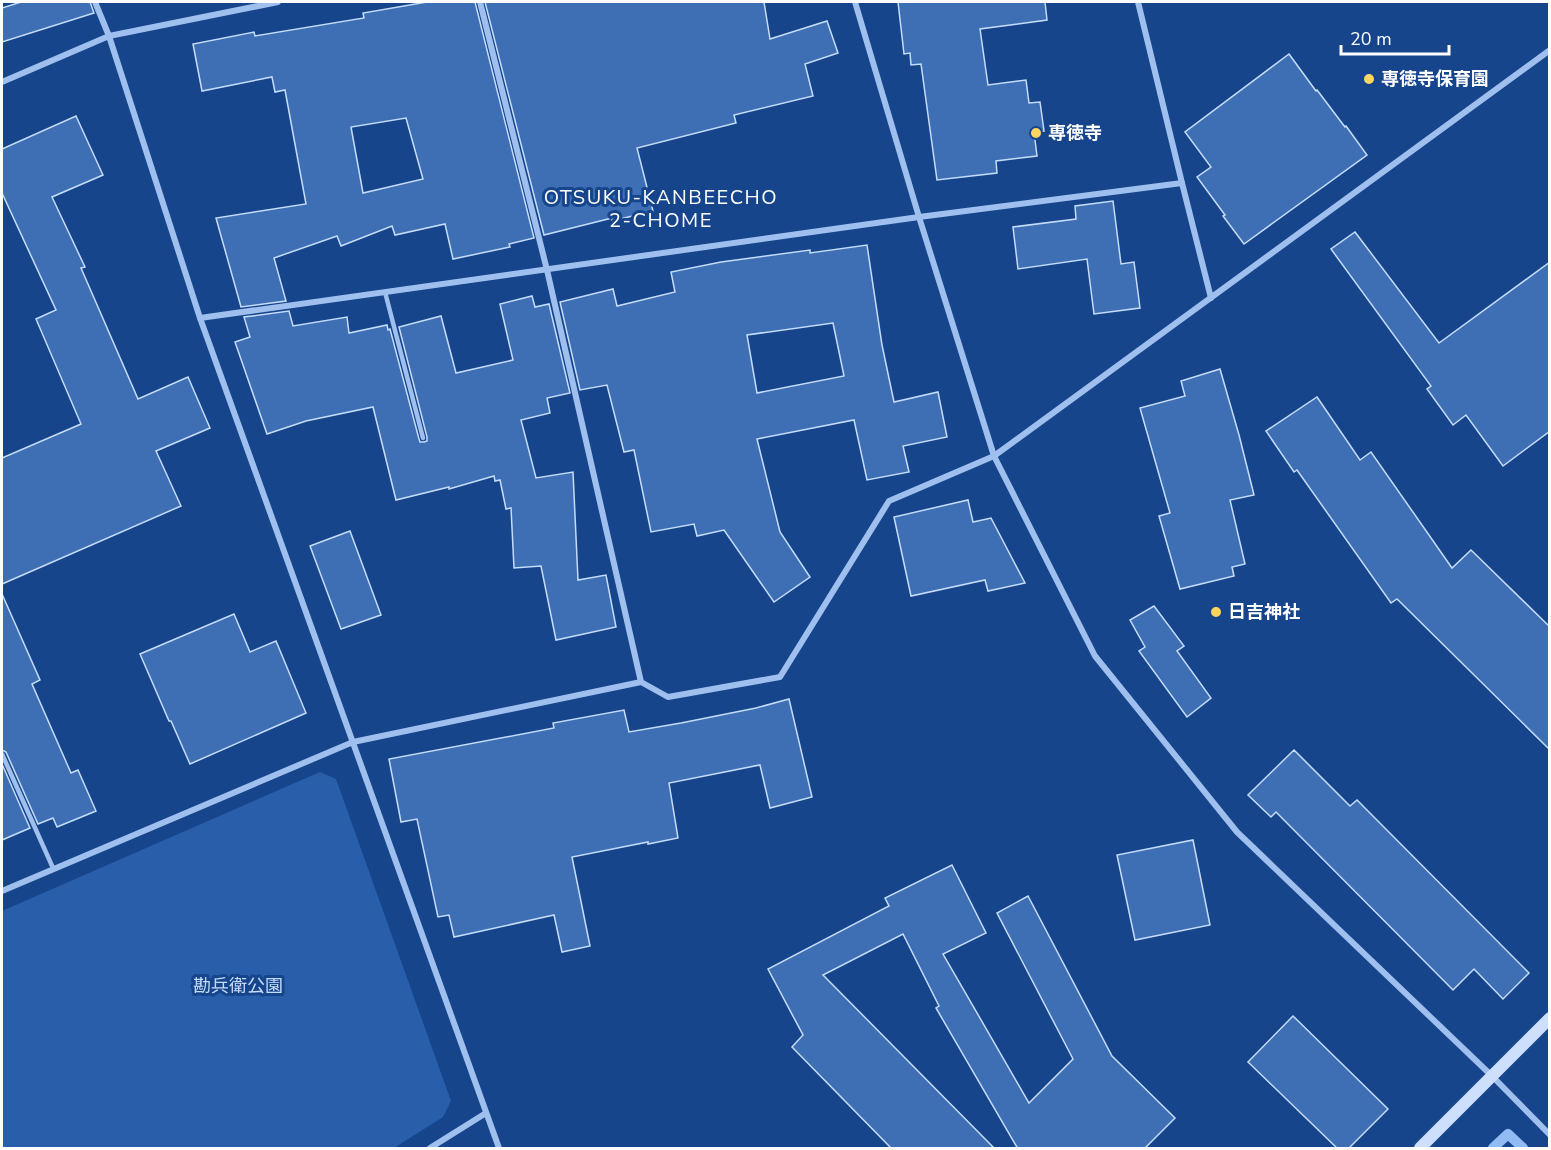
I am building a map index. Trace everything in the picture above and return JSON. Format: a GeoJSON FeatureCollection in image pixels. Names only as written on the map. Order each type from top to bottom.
{"type":"FeatureCollection","features":[{"type":"Feature","properties":{"kind":"street"},"geometry":{"type":"LineString","coordinates":[[95,2],[200,318],[499,1149]]}},
{"type":"Feature","properties":{"kind":"street"},"geometry":{"type":"LineString","coordinates":[[2,82],[108,36],[263,3],[278,2]]}},
{"type":"Feature","properties":{"kind":"street"},"geometry":{"type":"LineString","coordinates":[[480,2],[547,270],[641,682]]}},
{"type":"Feature","properties":{"kind":"street"},"geometry":{"type":"LineString","coordinates":[[855,2],[994,456],[1095,656],[1237,832],[1492,1076],[1550,1135]]}},
{"type":"Feature","properties":{"kind":"street"},"geometry":{"type":"LineString","coordinates":[[1138,2],[1211,298]]}},
{"type":"Feature","properties":{"kind":"street"},"geometry":{"type":"LineString","coordinates":[[2,891],[353,742],[641,682],[668,697],[780,677],[889,501],[994,456],[1550,50]]}},
{"type":"Feature","properties":{"kind":"street"},"geometry":{"type":"LineString","coordinates":[[200,318],[919,217],[1182,183]]}},
{"type":"Feature","properties":{"kind":"street"},"geometry":{"type":"LineString","coordinates":[[1420,1149],[1550,1018]]}},
{"type":"Feature","properties":{"kind":"street"},"geometry":{"type":"LineString","coordinates":[[430,1149],[486,1113]]}},
{"type":"Feature","properties":{"kind":"lane"},"geometry":{"type":"LineString","coordinates":[[385,292],[423,438]]}},
{"type":"Feature","properties":{"kind":"lane"},"geometry":{"type":"LineString","coordinates":[[2,754],[53,868]]}},
{"type":"Feature","properties":{"kind":"green space","name":"勘兵衛公園"},"geometry":{"type":"Polygon","coordinates":[[[320,772],[336,779],[451,1101],[443,1117],[394,1148],[2,1148],[2,911],[320,772]]]}},
{"type":"Feature","properties":{"kind":"building"},"geometry":{"type":"Polygon","coordinates":[[[21,2],[90,2],[94,13],[2,42],[2,8],[21,2]]]}},
{"type":"Feature","properties":{"kind":"building"},"geometry":{"type":"Polygon","coordinates":[[[427,2],[475,2],[534,238],[509,244],[510,247],[453,259],[445,224],[395,235],[392,226],[341,246],[337,236],[274,258],[286,301],[241,307],[216,218],[306,204],[285,90],[275,92],[272,77],[202,91],[193,44],[254,32],[255,36],[364,18],[363,13],[427,2]],[[406,118],[351,127],[363,193],[423,179],[406,118]]]}},
{"type":"Feature","properties":{"kind":"building"},"geometry":{"type":"Polygon","coordinates":[[[485,2],[764,2],[770,39],[827,21],[838,53],[805,64],[813,96],[734,115],[736,123],[637,148],[653,211],[612,221],[612,218],[544,235],[485,2]]]}},
{"type":"Feature","properties":{"kind":"building"},"geometry":{"type":"Polygon","coordinates":[[[898,2],[1045,2],[1047,20],[980,29],[988,85],[1026,80],[1029,103],[1040,102],[1044,131],[1034,132],[1037,156],[996,161],[997,173],[937,180],[921,64],[911,65],[910,53],[904,54],[898,2]]]}},
{"type":"Feature","properties":{"kind":"building"},"geometry":{"type":"Polygon","coordinates":[[[1289,54],[1367,155],[1244,244],[1197,177],[1211,167],[1185,132],[1289,54]]]}},
{"type":"Feature","properties":{"kind":"building"},"geometry":{"type":"Polygon","coordinates":[[[76,116],[103,175],[52,197],[85,267],[81,268],[138,399],[188,377],[210,428],[156,451],[181,506],[2,584],[2,458],[81,424],[36,319],[56,310],[2,193],[2,149],[76,116]]]}},
{"type":"Feature","properties":{"kind":"building"},"geometry":{"type":"Polygon","coordinates":[[[1113,201],[1121,264],[1134,262],[1140,308],[1094,314],[1087,259],[1018,269],[1013,227],[1076,219],[1075,206],[1113,201]]]}},
{"type":"Feature","properties":{"kind":"building"},"geometry":{"type":"Polygon","coordinates":[[[1355,232],[1439,343],[1550,262],[1550,431],[1503,466],[1466,415],[1453,425],[1427,389],[1431,386],[1331,249],[1355,232]]]}},
{"type":"Feature","properties":{"kind":"building"},"geometry":{"type":"Polygon","coordinates":[[[867,245],[882,345],[894,402],[938,392],[947,437],[903,446],[909,472],[867,480],[854,420],[757,439],[780,532],[810,577],[774,602],[724,530],[697,536],[694,524],[651,532],[634,450],[624,452],[607,385],[580,390],[560,302],[613,289],[617,306],[675,292],[671,272],[721,262],[810,250],[810,253],[867,245]],[[833,323],[747,335],[757,393],[844,376],[833,323]]]}},
{"type":"Feature","properties":{"kind":"building"},"geometry":{"type":"Polygon","coordinates":[[[532,296],[535,307],[549,304],[570,393],[547,398],[550,413],[521,420],[536,478],[573,472],[578,580],[606,575],[616,627],[556,640],[541,566],[514,568],[511,508],[506,509],[500,480],[495,481],[494,476],[449,489],[449,487],[396,500],[373,407],[306,421],[267,434],[235,342],[250,337],[244,317],[289,311],[293,326],[347,317],[349,333],[387,325],[388,330],[390,329],[419,439],[420,442],[424,442],[427,441],[427,437],[399,327],[441,316],[456,373],[513,360],[500,304],[532,296]]]}},
{"type":"Feature","properties":{"kind":"building"},"geometry":{"type":"Polygon","coordinates":[[[1220,369],[1254,495],[1230,500],[1245,564],[1232,567],[1234,576],[1180,589],[1159,516],[1170,513],[1140,408],[1185,396],[1181,381],[1220,369]]]}},
{"type":"Feature","properties":{"kind":"building"},"geometry":{"type":"Polygon","coordinates":[[[1317,397],[1360,460],[1371,452],[1452,568],[1471,550],[1550,627],[1550,750],[1397,599],[1391,603],[1297,470],[1294,472],[1266,431],[1317,397]]]}},
{"type":"Feature","properties":{"kind":"building"},"geometry":{"type":"Polygon","coordinates":[[[968,500],[973,522],[991,518],[1025,583],[988,591],[985,580],[911,596],[894,517],[968,500]]]}},
{"type":"Feature","properties":{"kind":"building"},"geometry":{"type":"Polygon","coordinates":[[[350,531],[381,615],[341,629],[310,546],[350,531]]]}},
{"type":"Feature","properties":{"kind":"building"},"geometry":{"type":"Polygon","coordinates":[[[2,594],[40,680],[32,684],[71,773],[78,770],[96,811],[57,827],[53,818],[38,824],[6,752],[2,750],[2,594]]]}},
{"type":"Feature","properties":{"kind":"building"},"geometry":{"type":"Polygon","coordinates":[[[1154,606],[1184,646],[1177,651],[1211,698],[1187,717],[1139,651],[1145,647],[1130,620],[1154,606]]]}},
{"type":"Feature","properties":{"kind":"building"},"geometry":{"type":"Polygon","coordinates":[[[234,614],[250,652],[276,641],[306,713],[190,764],[140,654],[234,614]]]}},
{"type":"Feature","properties":{"kind":"building"},"geometry":{"type":"Polygon","coordinates":[[[789,699],[812,797],[770,808],[760,765],[669,783],[678,838],[572,857],[590,946],[562,952],[554,915],[454,937],[449,915],[438,917],[417,819],[401,822],[389,759],[554,728],[553,723],[624,710],[629,732],[756,708],[789,699]]]}},
{"type":"Feature","properties":{"kind":"building"},"geometry":{"type":"Polygon","coordinates":[[[1294,750],[1350,806],[1357,800],[1529,973],[1503,999],[1474,969],[1453,990],[1276,812],[1271,817],[1248,795],[1294,750]]]}},
{"type":"Feature","properties":{"kind":"building"},"geometry":{"type":"Polygon","coordinates":[[[2,764],[30,828],[2,840],[2,764]]]}},
{"type":"Feature","properties":{"kind":"building"},"geometry":{"type":"Polygon","coordinates":[[[1193,840],[1210,925],[1135,940],[1117,855],[1193,840]]]}},
{"type":"Feature","properties":{"kind":"building"},"geometry":{"type":"Polygon","coordinates":[[[952,865],[986,933],[943,954],[1029,1103],[1073,1059],[997,913],[1028,896],[1112,1056],[1175,1118],[1144,1149],[1018,1149],[936,1008],[939,1006],[903,934],[823,975],[995,1149],[892,1149],[792,1047],[803,1035],[768,969],[889,906],[885,898],[952,865]]]}},
{"type":"Feature","properties":{"kind":"building"},"geometry":{"type":"Polygon","coordinates":[[[1293,1016],[1388,1109],[1348,1149],[1338,1149],[1248,1062],[1293,1016]]]}},
{"type":"Feature","properties":{"kind":"waterway"},"geometry":{"type":"LineString","coordinates":[[1493,1148],[1508,1134],[1523,1148]]}},
{"type":"Feature","properties":{"kind":"place","name":"専徳寺保育園"},"geometry":{"type":"Point","coordinates":[1369,79]}},
{"type":"Feature","properties":{"kind":"place","name":"専徳寺"},"geometry":{"type":"Point","coordinates":[1036,133]}},
{"type":"Feature","properties":{"kind":"place","name":"日吉神社"},"geometry":{"type":"Point","coordinates":[1216,612]}},
{"type":"Feature","properties":{"kind":"district","name":"OTSUKU-KANBEECHO 2-CHOME"},"geometry":{"type":"Point","coordinates":[661,208]}}]}
